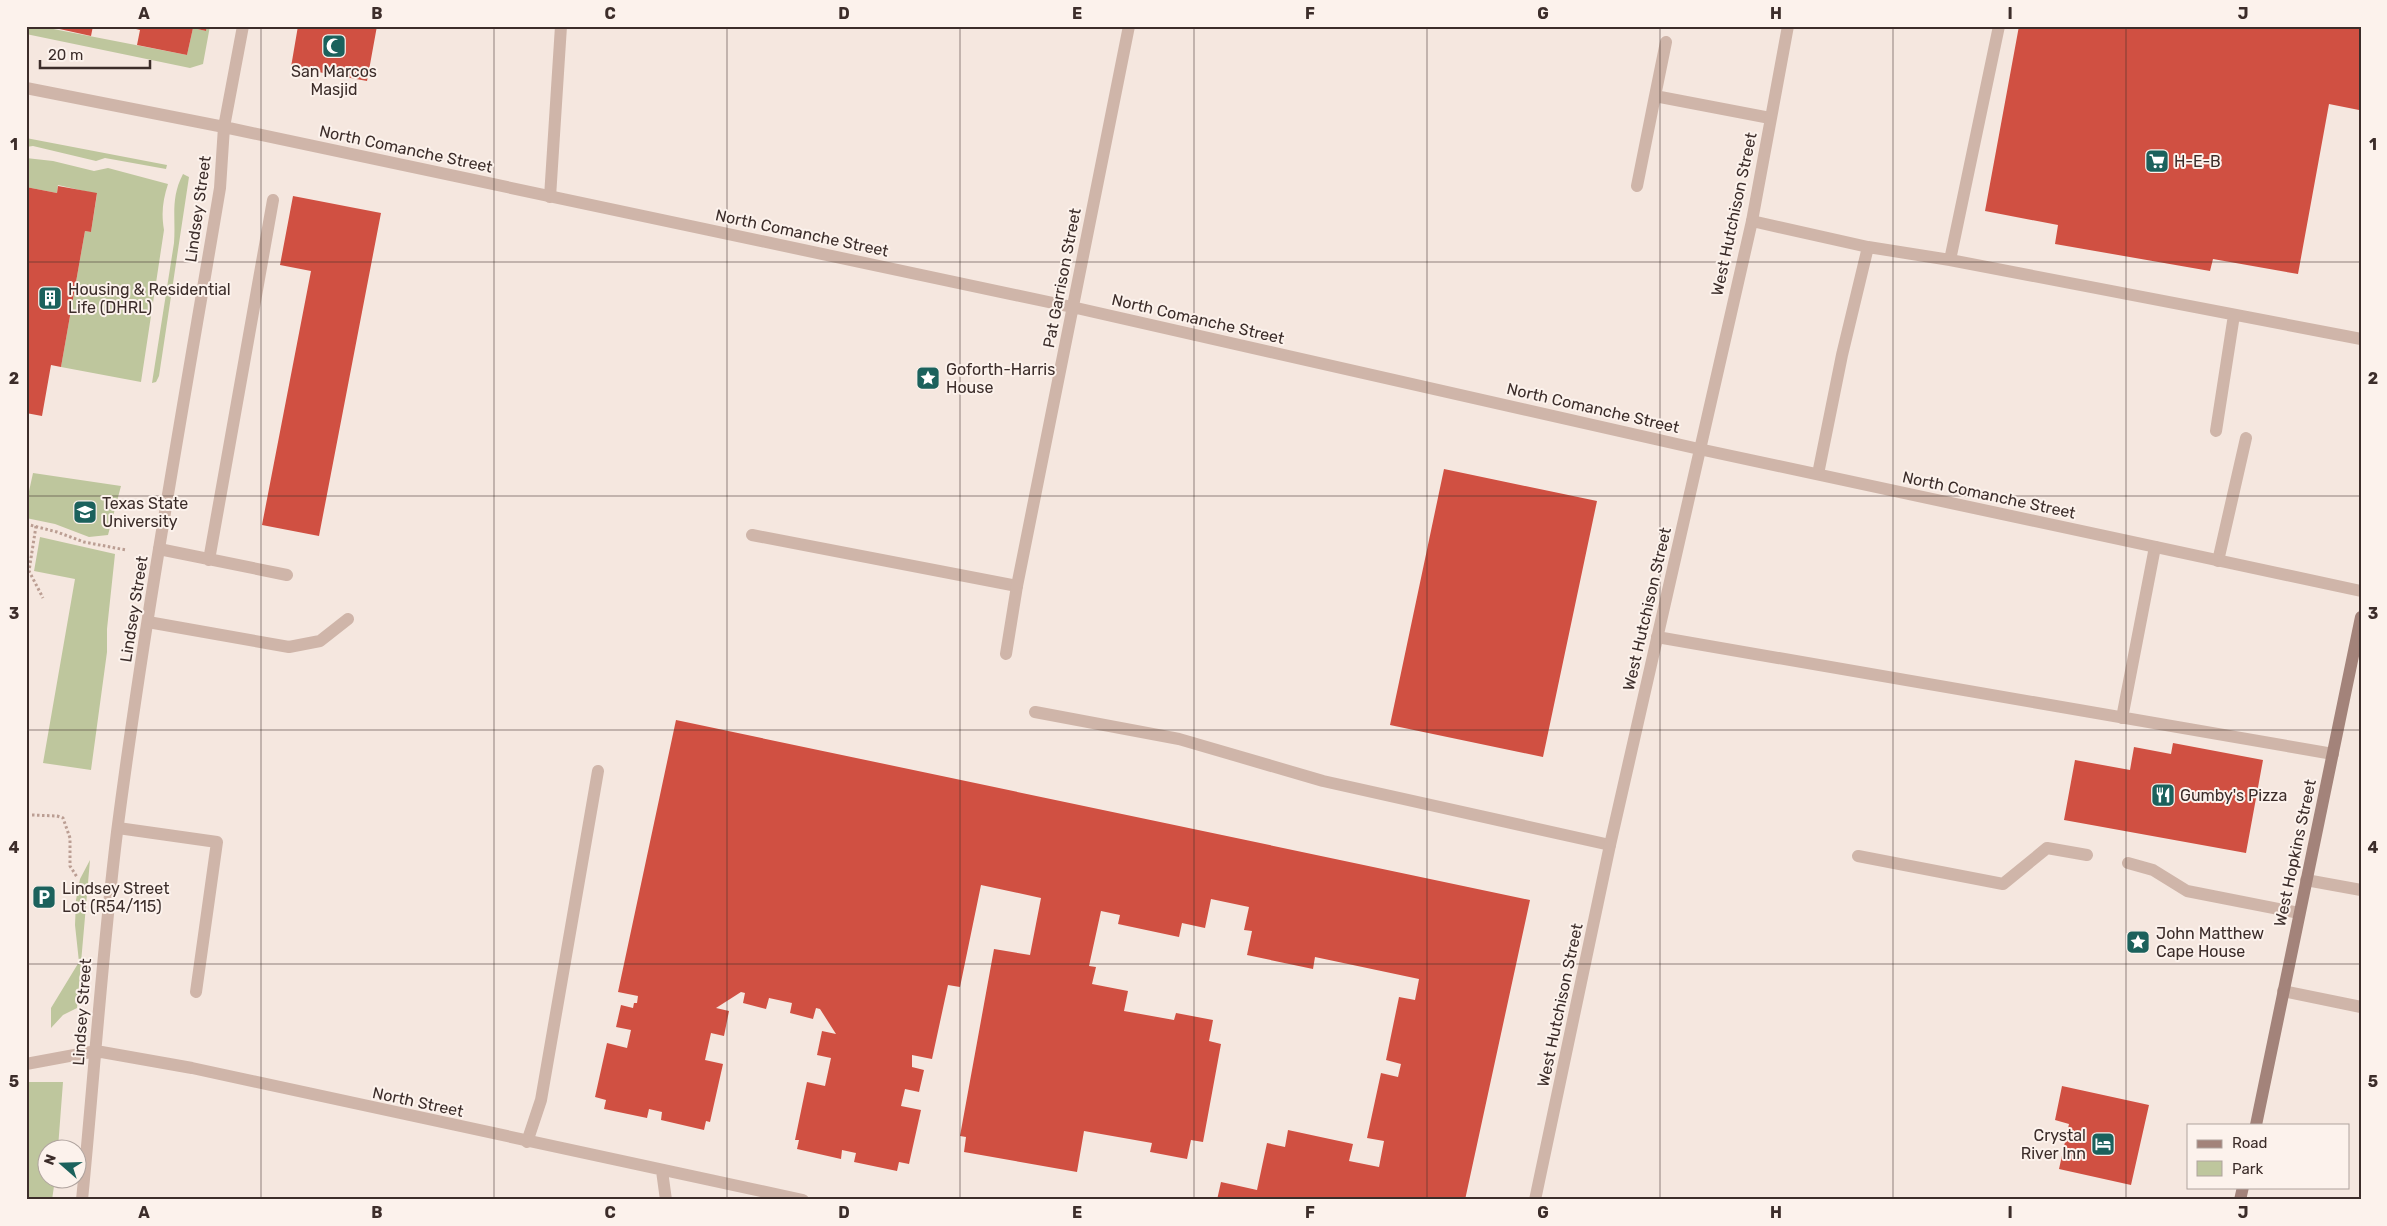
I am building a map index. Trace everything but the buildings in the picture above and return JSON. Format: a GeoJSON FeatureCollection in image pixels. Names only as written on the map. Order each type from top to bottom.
{"type":"FeatureCollection","features":[{"type":"Feature","properties":{"kind":"main road","name":"West Hopkins Street"},"geometry":{"type":"LineString","coordinates":[[2256,1124],[2361,618]]}},
{"type":"Feature","properties":{"kind":"street","name":"Lindsey Street"},"geometry":{"type":"LineString","coordinates":[[82,1200],[103,950],[118,828],[159,549],[220,188],[224,127],[243,26]]}},
{"type":"Feature","properties":{"kind":"street"},"geometry":{"type":"LineString","coordinates":[[550,197],[560,26]]}},
{"type":"Feature","properties":{"kind":"street","name":"Pat Garrison Street"},"geometry":{"type":"LineString","coordinates":[[1006,654],[1017,586],[1129,26]]}},
{"type":"Feature","properties":{"kind":"street","name":"West Hutchison Street"},"geometry":{"type":"LineString","coordinates":[[1536,1200],[1610,845],[1752,221],[1788,26]]}},
{"type":"Feature","properties":{"kind":"street"},"geometry":{"type":"LineString","coordinates":[[1950,260],[1998,26]]}},
{"type":"Feature","properties":{"kind":"street"},"geometry":{"type":"LineString","coordinates":[[1637,186],[1666,42]]}},
{"type":"Feature","properties":{"kind":"street","name":"North Comanche Street"},"geometry":{"type":"LineString","coordinates":[[26,88],[224,127],[1072,307],[1700,449],[2361,591]]}},
{"type":"Feature","properties":{"kind":"street"},"geometry":{"type":"LineString","coordinates":[[1655,96],[1770,118]]}},
{"type":"Feature","properties":{"kind":"street"},"geometry":{"type":"LineString","coordinates":[[209,560],[273,200]]}},
{"type":"Feature","properties":{"kind":"street"},"geometry":{"type":"LineString","coordinates":[[1752,221],[1868,247],[1950,260],[2361,340]]}},
{"type":"Feature","properties":{"kind":"street"},"geometry":{"type":"LineString","coordinates":[[1818,474],[1842,355],[1868,247]]}},
{"type":"Feature","properties":{"kind":"street"},"geometry":{"type":"LineString","coordinates":[[2216,431],[2234,315]]}},
{"type":"Feature","properties":{"kind":"street"},"geometry":{"type":"LineString","coordinates":[[2218,560],[2246,438]]}},
{"type":"Feature","properties":{"kind":"street"},"geometry":{"type":"LineString","coordinates":[[752,535],[1017,586]]}},
{"type":"Feature","properties":{"kind":"street"},"geometry":{"type":"LineString","coordinates":[[2122,718],[2155,547]]}},
{"type":"Feature","properties":{"kind":"street"},"geometry":{"type":"LineString","coordinates":[[159,549],[287,575]]}},
{"type":"Feature","properties":{"kind":"street"},"geometry":{"type":"LineString","coordinates":[[148,622],[289,648],[320,641],[348,619]]}},
{"type":"Feature","properties":{"kind":"street"},"geometry":{"type":"LineString","coordinates":[[1657,637],[2333,754]]}},
{"type":"Feature","properties":{"kind":"street"},"geometry":{"type":"LineString","coordinates":[[1035,712],[1180,739],[1323,781],[1610,845]]}},
{"type":"Feature","properties":{"kind":"street"},"geometry":{"type":"LineString","coordinates":[[527,1142],[541,1100],[598,771]]}},
{"type":"Feature","properties":{"kind":"street"},"geometry":{"type":"LineString","coordinates":[[118,828],[217,842],[196,992]]}},
{"type":"Feature","properties":{"kind":"street"},"geometry":{"type":"LineString","coordinates":[[1858,856],[2003,884],[2047,848],[2087,855]]}},
{"type":"Feature","properties":{"kind":"street"},"geometry":{"type":"LineString","coordinates":[[2128,863],[2153,870],[2187,892],[2299,913]]}},
{"type":"Feature","properties":{"kind":"street"},"geometry":{"type":"LineString","coordinates":[[2306,880],[2361,890]]}},
{"type":"Feature","properties":{"kind":"street"},"geometry":{"type":"LineString","coordinates":[[2283,991],[2361,1008]]}},
{"type":"Feature","properties":{"kind":"street","name":"North Street"},"geometry":{"type":"LineString","coordinates":[[26,1064],[96,1051],[192,1068],[527,1142],[803,1200]]}},
{"type":"Feature","properties":{"kind":"street"},"geometry":{"type":"LineString","coordinates":[[662,1171],[666,1200]]}},
{"type":"Feature","properties":{"kind":"path"},"geometry":{"type":"LineString","coordinates":[[26,524],[84,542],[126,550]]}},
{"type":"Feature","properties":{"kind":"path"},"geometry":{"type":"LineString","coordinates":[[36,526],[29,571],[43,598]]}},
{"type":"Feature","properties":{"kind":"path"},"geometry":{"type":"LineString","coordinates":[[32,815],[63,818],[70,838],[70,866],[77,877]]}},
{"type":"Feature","properties":{"kind":"green space"},"geometry":{"type":"Polygon","coordinates":[[[26,26],[38,26],[187,55],[193,28],[206,31],[207,26],[210,26],[203,64],[190,68],[26,34],[26,26]]]}},
{"type":"Feature","properties":{"kind":"green space"},"geometry":{"type":"Polygon","coordinates":[[[26,138],[167,165],[166,169],[105,158],[96,161],[33,146],[26,147],[26,138]]]}},
{"type":"Feature","properties":{"kind":"green space"},"geometry":{"type":"Polygon","coordinates":[[[26,158],[53,161],[94,171],[108,168],[168,184],[163,206],[164,230],[141,382],[61,367],[85,231],[91,232],[97,194],[58,185],[57,193],[26,187],[26,158]]]}},
{"type":"Feature","properties":{"kind":"green space"},"geometry":{"type":"Polygon","coordinates":[[[183,174],[189,177],[159,376],[156,382],[152,383],[174,243],[176,192],[183,174]]]}},
{"type":"Feature","properties":{"kind":"green space"},"geometry":{"type":"Polygon","coordinates":[[[33,473],[121,486],[108,535],[89,537],[55,524],[26,518],[26,505],[33,473]]]}},
{"type":"Feature","properties":{"kind":"green space"},"geometry":{"type":"Polygon","coordinates":[[[40,537],[115,554],[107,629],[107,652],[91,770],[43,763],[75,579],[34,571],[40,537]]]}},
{"type":"Feature","properties":{"kind":"green space"},"geometry":{"type":"Polygon","coordinates":[[[90,860],[77,1008],[63,1015],[51,1028],[51,1008],[79,962],[75,925],[76,900],[80,879],[90,860]]]}},
{"type":"Feature","properties":{"kind":"green space"},"geometry":{"type":"Polygon","coordinates":[[[26,1082],[63,1082],[59,1138],[38,1138],[38,1188],[54,1188],[52,1200],[26,1200],[26,1082]]]}},
{"type":"Feature","properties":{"kind":"place","name":"San Marcos Masjid"},"geometry":{"type":"Point","coordinates":[334,46]}},
{"type":"Feature","properties":{"kind":"place","name":"H-E-B"},"geometry":{"type":"Point","coordinates":[2157,161]}},
{"type":"Feature","properties":{"kind":"place","name":"Housing & Residential Life (DHRL)"},"geometry":{"type":"Point","coordinates":[50,298]}},
{"type":"Feature","properties":{"kind":"place","name":"Goforth-Harris House"},"geometry":{"type":"Point","coordinates":[928,378]}},
{"type":"Feature","properties":{"kind":"place","name":"Texas State University"},"geometry":{"type":"Point","coordinates":[85,512]}},
{"type":"Feature","properties":{"kind":"place","name":"Gumby's Pizza"},"geometry":{"type":"Point","coordinates":[2163,795]}},
{"type":"Feature","properties":{"kind":"place","name":"Lindsey Street Lot (R54/115)"},"geometry":{"type":"Point","coordinates":[44,897]}},
{"type":"Feature","properties":{"kind":"place","name":"John Matthew Cape House"},"geometry":{"type":"Point","coordinates":[2138,942]}},
{"type":"Feature","properties":{"kind":"place","name":"Crystal River Inn"},"geometry":{"type":"Point","coordinates":[2103,1144]}}]}
